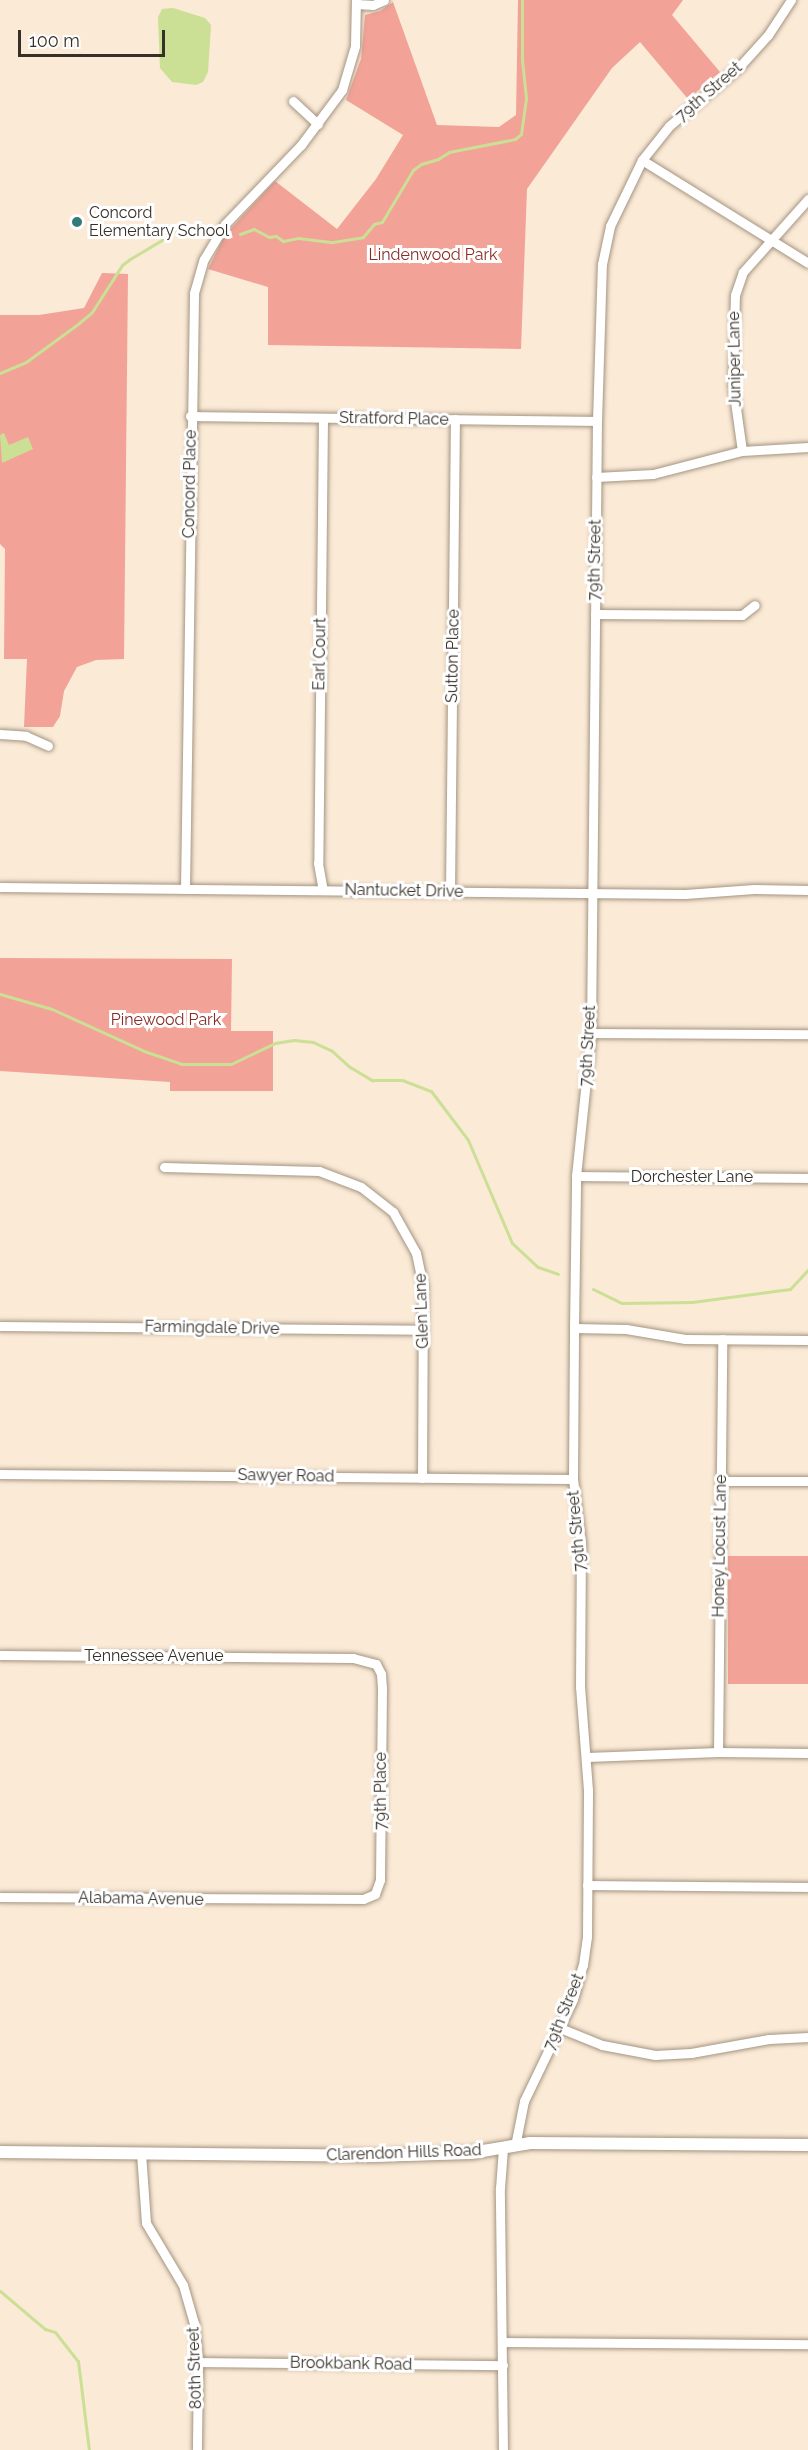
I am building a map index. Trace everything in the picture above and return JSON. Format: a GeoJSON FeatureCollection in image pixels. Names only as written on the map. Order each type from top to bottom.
{"type":"FeatureCollection","features":[{"type":"Feature","properties":{"kind":"street"},"geometry":{"type":"LineString","coordinates":[[356,2],[373,5],[384,0]]}},
{"type":"Feature","properties":{"kind":"street","name":"79th Street"},"geometry":{"type":"LineString","coordinates":[[503,2450],[504,2342],[500,2188],[509,2147],[524,2101],[573,1999],[583,1965],[586,1937],[587,1757],[580,1687],[581,1544],[573,1479],[574,1328],[576,1176],[591,1033],[599,294],[605,246],[618,207],[642,160],[669,126],[740,66],[768,35],[791,0]]}},
{"type":"Feature","properties":{"kind":"street","name":"Concord Place"},"geometry":{"type":"LineString","coordinates":[[185,889],[192,304],[204,259],[225,224],[281,167],[318,124],[342,90],[355,46],[356,2]]}},
{"type":"Feature","properties":{"kind":"street"},"geometry":{"type":"LineString","coordinates":[[292,101],[318,124]]}},
{"type":"Feature","properties":{"kind":"street"},"geometry":{"type":"LineString","coordinates":[[642,160],[808,263]]}},
{"type":"Feature","properties":{"kind":"street","name":"Juniper Lane"},"geometry":{"type":"LineString","coordinates":[[742,451],[733,387],[733,308],[743,272],[808,198]]}},
{"type":"Feature","properties":{"kind":"street","name":"Stratford Place"},"geometry":{"type":"LineString","coordinates":[[190,416],[597,421]]}},
{"type":"Feature","properties":{"kind":"street","name":"Earl Court"},"geometry":{"type":"LineString","coordinates":[[322,418],[318,863],[323,890]]}},
{"type":"Feature","properties":{"kind":"street","name":"Sutton Place"},"geometry":{"type":"LineString","coordinates":[[450,892],[455,419]]}},
{"type":"Feature","properties":{"kind":"street"},"geometry":{"type":"LineString","coordinates":[[596,477],[670,471],[742,451],[808,447]]}},
{"type":"Feature","properties":{"kind":"street"},"geometry":{"type":"LineString","coordinates":[[595,614],[742,615],[755,605]]}},
{"type":"Feature","properties":{"kind":"street"},"geometry":{"type":"LineString","coordinates":[[0,734],[26,736],[48,746]]}},
{"type":"Feature","properties":{"kind":"street","name":"Nantucket Drive"},"geometry":{"type":"LineString","coordinates":[[0,887],[592,893],[808,890]]}},
{"type":"Feature","properties":{"kind":"street"},"geometry":{"type":"LineString","coordinates":[[591,1033],[808,1034]]}},
{"type":"Feature","properties":{"kind":"street","name":"Glen Lane"},"geometry":{"type":"LineString","coordinates":[[164,1167],[319,1171],[343,1178],[362,1187],[393,1212],[411,1241],[422,1276],[422,1478]]}},
{"type":"Feature","properties":{"kind":"street","name":"Dorchester Lane"},"geometry":{"type":"LineString","coordinates":[[576,1176],[808,1178]]}},
{"type":"Feature","properties":{"kind":"street","name":"Farmingdale Drive"},"geometry":{"type":"LineString","coordinates":[[0,1326],[423,1330]]}},
{"type":"Feature","properties":{"kind":"street"},"geometry":{"type":"LineString","coordinates":[[574,1328],[626,1329],[674,1338],[808,1340]]}},
{"type":"Feature","properties":{"kind":"street","name":"Honey Locust Lane"},"geometry":{"type":"LineString","coordinates":[[718,1752],[722,1339]]}},
{"type":"Feature","properties":{"kind":"street","name":"Sawyer Road"},"geometry":{"type":"LineString","coordinates":[[0,1474],[573,1479]]}},
{"type":"Feature","properties":{"kind":"street"},"geometry":{"type":"LineString","coordinates":[[720,1480],[808,1481]]}},
{"type":"Feature","properties":{"kind":"street","name":"Tennessee Avenue"},"geometry":{"type":"LineString","coordinates":[[0,1655],[308,1657]]}},
{"type":"Feature","properties":{"kind":"street","name":"79th Place"},"geometry":{"type":"LineString","coordinates":[[283,1900],[363,1899],[375,1894],[380,1880],[381,1674],[376,1664],[367,1660],[308,1657]]}},
{"type":"Feature","properties":{"kind":"street"},"geometry":{"type":"LineString","coordinates":[[587,1757],[718,1752],[808,1753]]}},
{"type":"Feature","properties":{"kind":"street"},"geometry":{"type":"LineString","coordinates":[[587,1885],[808,1887]]}},
{"type":"Feature","properties":{"kind":"street","name":"Alabama Avenue"},"geometry":{"type":"LineString","coordinates":[[0,1897],[283,1900]]}},
{"type":"Feature","properties":{"kind":"street"},"geometry":{"type":"LineString","coordinates":[[560,2028],[602,2045],[655,2055],[691,2053],[769,2039],[808,2037]]}},
{"type":"Feature","properties":{"kind":"street","name":"Clarendon Hills Road"},"geometry":{"type":"LineString","coordinates":[[0,2152],[370,2156],[471,2153],[530,2143],[808,2145]]}},
{"type":"Feature","properties":{"kind":"street","name":"80th Street"},"geometry":{"type":"LineString","coordinates":[[141,2153],[146,2223],[183,2285],[194,2323],[198,2362],[197,2450]]}},
{"type":"Feature","properties":{"kind":"street"},"geometry":{"type":"LineString","coordinates":[[504,2342],[808,2344]]}},
{"type":"Feature","properties":{"kind":"street","name":"Brookbank Road"},"geometry":{"type":"LineString","coordinates":[[198,2362],[503,2365]]}},
{"type":"Feature","properties":{"kind":"green space","name":"Lindenwood Park"},"geometry":{"type":"Polygon","coordinates":[[[518,0],[683,0],[672,15],[720,72],[688,99],[640,42],[612,68],[527,189],[521,349],[268,345],[268,287],[208,269],[225,235],[275,181],[337,229],[376,179],[403,135],[346,100],[361,59],[365,15],[380,11],[393,2],[437,125],[499,127],[516,115],[518,0]]]}},
{"type":"Feature","properties":{"kind":"green space"},"geometry":{"type":"Polygon","coordinates":[[[102,273],[128,274],[124,659],[96,660],[77,667],[64,691],[60,716],[53,727],[24,727],[27,659],[4,659],[5,549],[0,544],[0,315],[39,315],[84,308],[102,273]]]}},
{"type":"Feature","properties":{"kind":"green space","name":"Pinewood Park"},"geometry":{"type":"Polygon","coordinates":[[[0,958],[232,959],[231,1031],[273,1031],[273,1091],[170,1091],[170,1082],[0,1071],[0,958]]]}},
{"type":"Feature","properties":{"kind":"green space"},"geometry":{"type":"Polygon","coordinates":[[[728,1556],[808,1556],[808,1684],[728,1684],[728,1556]]]}},
{"type":"Feature","properties":{"kind":"shaded area"},"geometry":{"type":"Polygon","coordinates":[[[173,8],[205,18],[211,25],[208,72],[203,82],[196,85],[172,82],[160,68],[158,17],[162,9],[173,8]]]}},
{"type":"Feature","properties":{"kind":"shaded area"},"geometry":{"type":"Polygon","coordinates":[[[4,433],[9,445],[28,437],[33,449],[2,463],[0,435],[4,433]]]}},
{"type":"Feature","properties":{"kind":"waterway"},"geometry":{"type":"LineString","coordinates":[[240,234],[254,229],[269,237],[276,236],[283,241],[298,238],[333,242],[363,237],[374,224],[382,222],[413,170],[421,164],[438,159],[449,152],[515,139],[521,134],[526,98],[522,60],[522,0]]}},
{"type":"Feature","properties":{"kind":"waterway"},"geometry":{"type":"LineString","coordinates":[[0,373],[26,362],[92,312],[122,265],[130,259],[177,231],[195,229]]}},
{"type":"Feature","properties":{"kind":"waterway"},"geometry":{"type":"LineString","coordinates":[[0,994],[52,1009],[144,1051],[181,1064],[231,1064],[275,1043],[294,1040],[313,1042],[332,1051],[350,1067],[372,1080],[402,1080],[431,1091],[468,1140],[512,1243],[538,1267],[558,1274]]}},
{"type":"Feature","properties":{"kind":"waterway"},"geometry":{"type":"LineString","coordinates":[[593,1289],[622,1303],[692,1302],[790,1289],[808,1270]]}},
{"type":"Feature","properties":{"kind":"waterway"},"geometry":{"type":"LineString","coordinates":[[0,2291],[45,2329],[55,2332],[78,2361],[89,2450]]}},
{"type":"Feature","properties":{"kind":"place","name":"Concord Elementary School"},"geometry":{"type":"Point","coordinates":[77,222]}}]}
